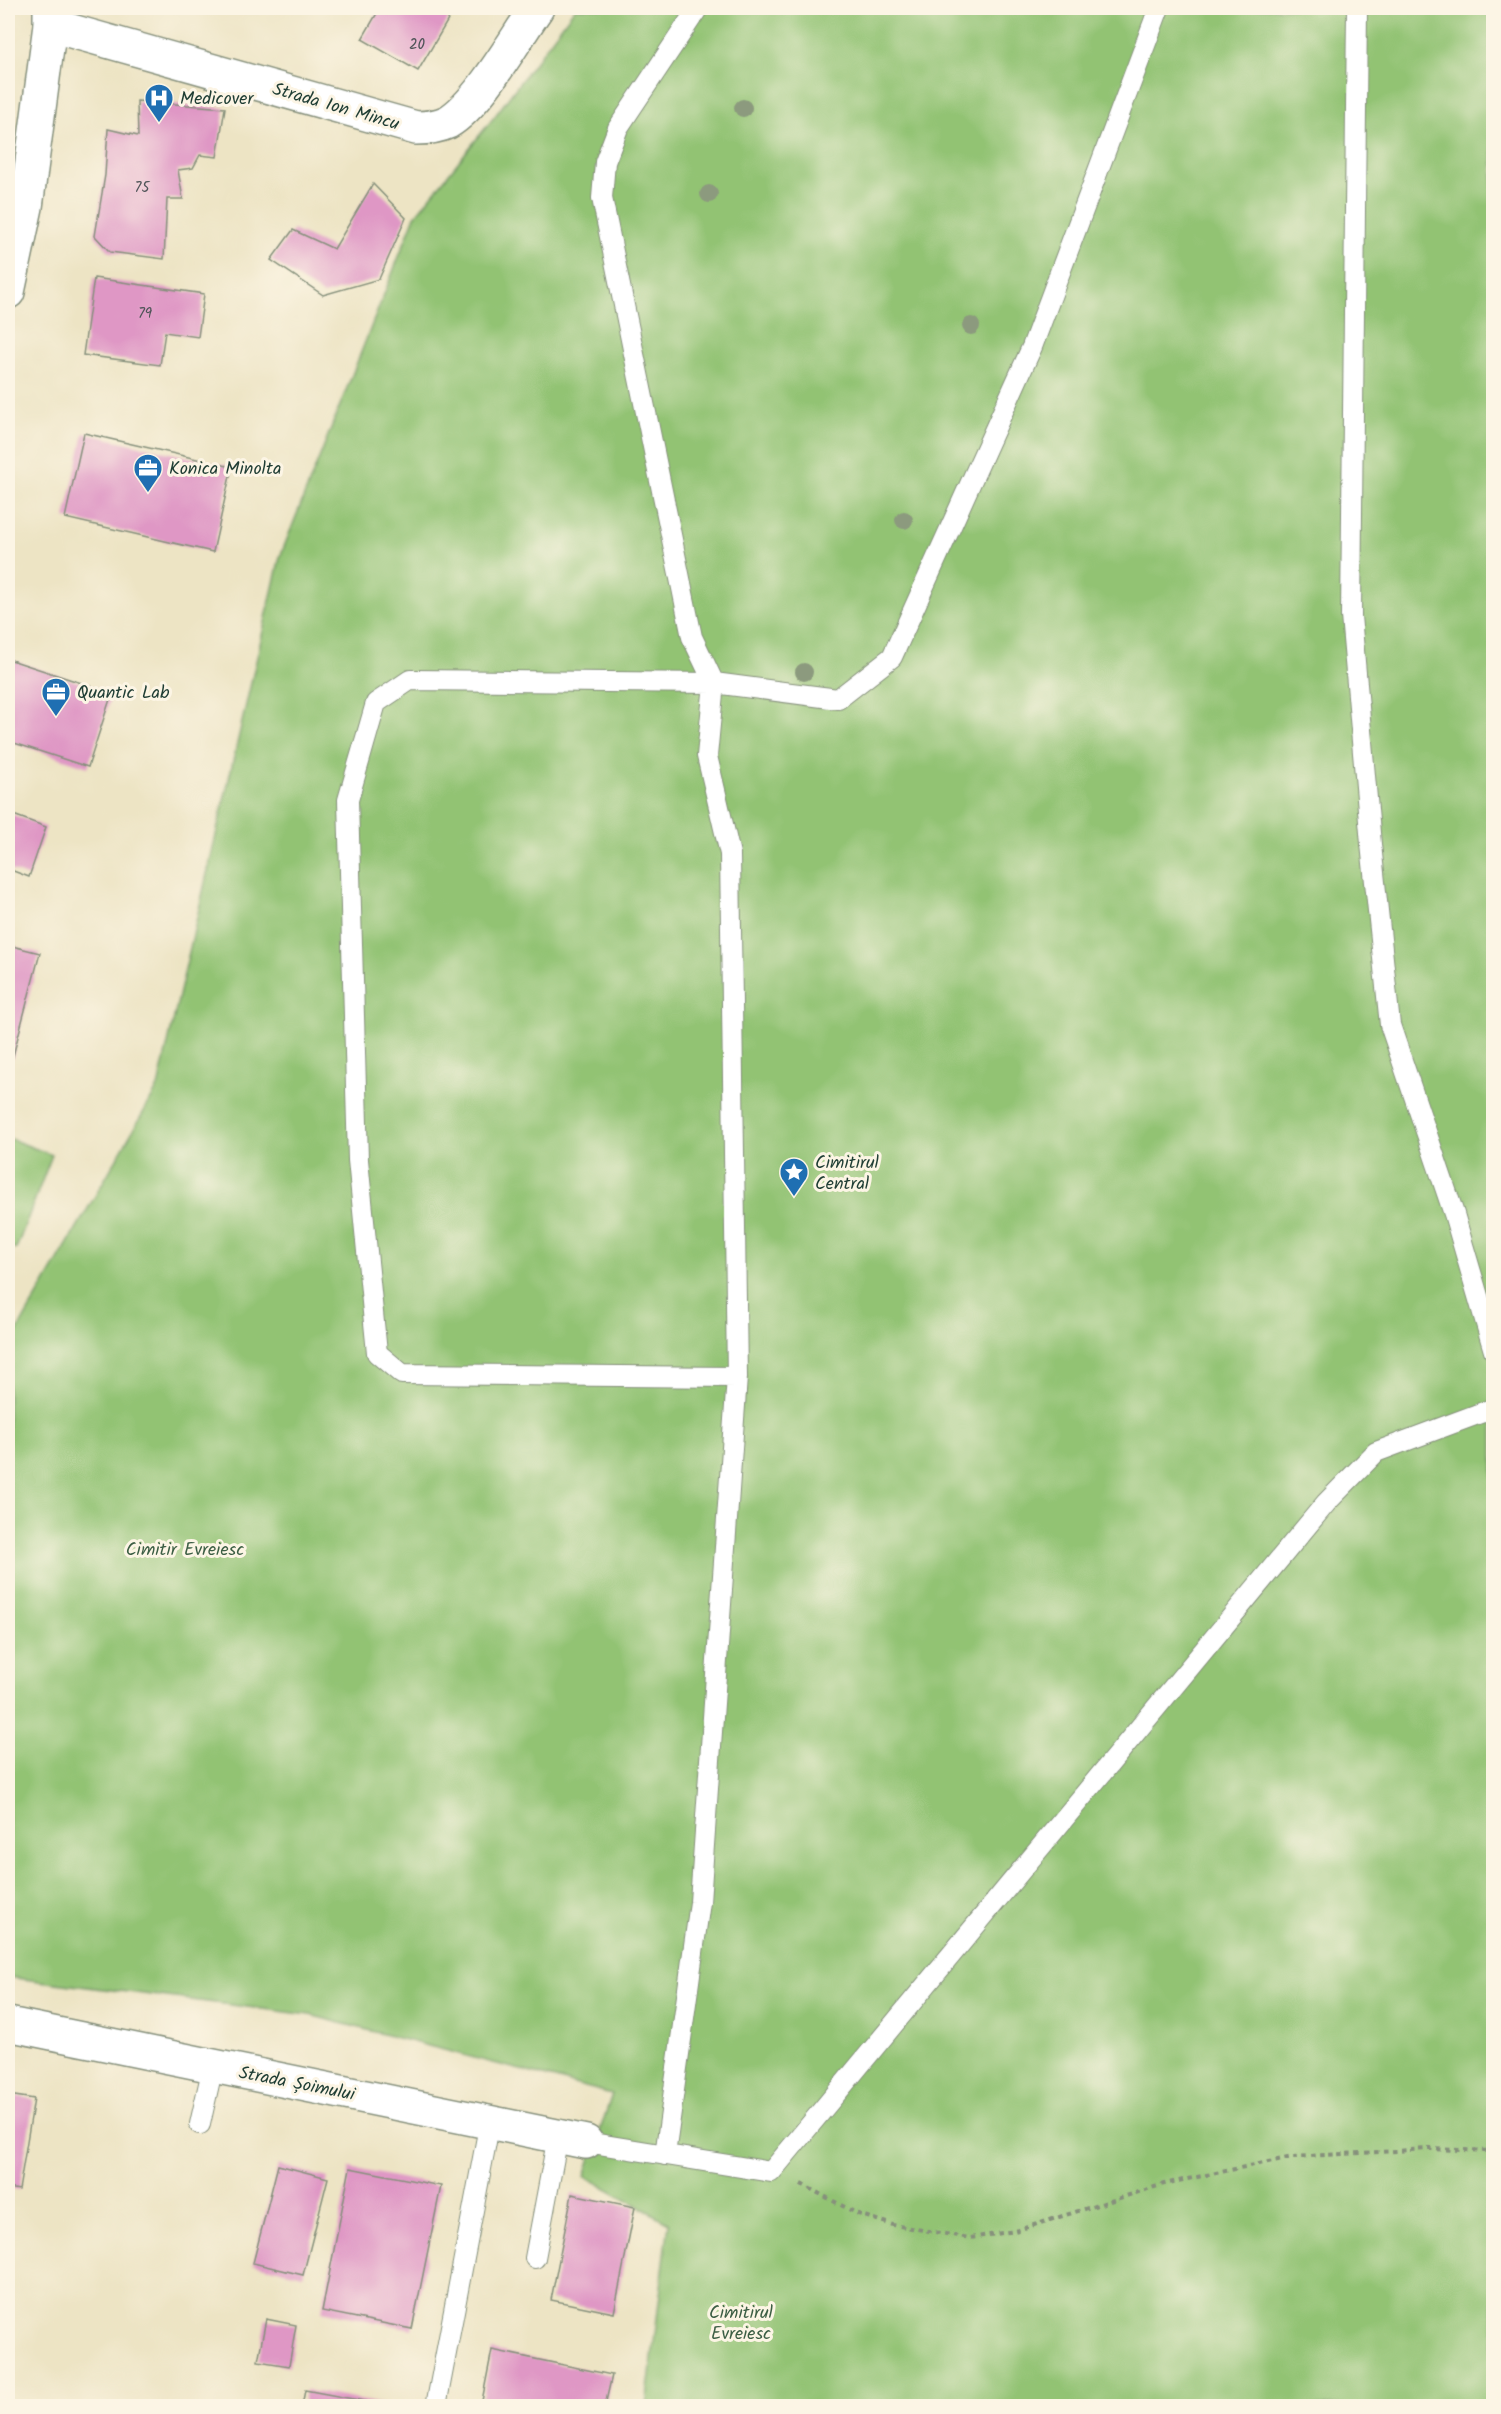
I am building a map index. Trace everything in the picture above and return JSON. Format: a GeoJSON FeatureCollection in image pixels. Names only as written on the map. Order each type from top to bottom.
{"type":"FeatureCollection","features":[{"type":"Feature","properties":{"kind":"street","name":"Strada Ion Mincu"},"geometry":{"type":"LineString","coordinates":[[50,16],[416,128],[436,127],[446,123],[471,102],[537,8]]}},
{"type":"Feature","properties":{"kind":"street"},"geometry":{"type":"LineString","coordinates":[[8,292],[26,207],[50,16]]}},
{"type":"Feature","properties":{"kind":"street","name":"Strada Șoimului"},"geometry":{"type":"LineString","coordinates":[[8,2024],[572,2139]]}},
{"type":"Feature","properties":{"kind":"lane"},"geometry":{"type":"LineString","coordinates":[[665,2155],[700,1902],[737,1377],[729,854],[707,756],[714,683],[692,637],[602,198],[605,162],[618,128],[698,8]]}},
{"type":"Feature","properties":{"kind":"lane"},"geometry":{"type":"LineString","coordinates":[[737,1377],[402,1374],[377,1353],[358,1160],[348,800],[376,703],[410,680],[714,683],[838,699],[891,657],[1032,346],[1160,8]]}},
{"type":"Feature","properties":{"kind":"lane"},"geometry":{"type":"LineString","coordinates":[[1357,8],[1351,616],[1371,844],[1390,1024],[1441,1172],[1494,1351]]}},
{"type":"Feature","properties":{"kind":"lane"},"geometry":{"type":"LineString","coordinates":[[535,2258],[572,2139],[771,2172],[1326,1503],[1376,1452],[1494,1408]]}},
{"type":"Feature","properties":{"kind":"lane"},"geometry":{"type":"LineString","coordinates":[[200,2124],[213,2066]]}},
{"type":"Feature","properties":{"kind":"lane"},"geometry":{"type":"LineString","coordinates":[[436,2406],[490,2121]]}},
{"type":"Feature","properties":{"kind":"path"},"geometry":{"type":"LineString","coordinates":[[771,2172],[801,2184],[858,2214],[928,2233],[970,2238],[1015,2230],[1164,2184],[1292,2157],[1417,2150],[1494,2151]]}},
{"type":"Feature","properties":{"kind":"green space","name":"Cimitirul Central"},"geometry":{"type":"Polygon","coordinates":[[[575,8],[1493,8],[1493,2406],[646,2406],[669,2223],[585,2176],[612,2094],[310,2015],[8,1977],[8,1347],[158,1087],[280,557],[415,216],[495,116],[575,8]]]}},
{"type":"Feature","properties":{"kind":"green space"},"geometry":{"type":"Polygon","coordinates":[[[8,1138],[52,1155],[16,1249],[8,1246],[8,1138]]]}},
{"type":"Feature","properties":{"kind":"building"},"geometry":{"type":"Polygon","coordinates":[[[380,8],[455,8],[418,71],[362,39],[380,8]]]}},
{"type":"Feature","properties":{"kind":"building"},"geometry":{"type":"Polygon","coordinates":[[[137,101],[225,108],[217,157],[200,155],[193,168],[178,170],[183,199],[167,199],[164,259],[110,252],[95,236],[105,175],[108,129],[138,136],[137,101]]]}},
{"type":"Feature","properties":{"kind":"building"},"geometry":{"type":"Polygon","coordinates":[[[373,184],[406,218],[379,279],[323,295],[271,260],[293,230],[334,249],[373,184]]]}},
{"type":"Feature","properties":{"kind":"building"},"geometry":{"type":"Polygon","coordinates":[[[94,278],[204,294],[198,337],[165,332],[160,365],[83,355],[94,278]]]}},
{"type":"Feature","properties":{"kind":"building","name":"Konica Minolta"},"geometry":{"type":"Polygon","coordinates":[[[84,433],[232,467],[213,552],[65,518],[84,433]]]}},
{"type":"Feature","properties":{"kind":"building","name":"Quantic Lab"},"geometry":{"type":"Polygon","coordinates":[[[8,659],[112,693],[88,767],[8,741],[8,659]]]}},
{"type":"Feature","properties":{"kind":"building"},"geometry":{"type":"Polygon","coordinates":[[[8,813],[46,827],[29,877],[8,869],[8,813]]]}},
{"type":"Feature","properties":{"kind":"building"},"geometry":{"type":"Polygon","coordinates":[[[8,945],[40,953],[8,1075],[8,945]]]}},
{"type":"Feature","properties":{"kind":"building"},"geometry":{"type":"Polygon","coordinates":[[[8,2095],[34,2099],[19,2190],[8,2188],[8,2095]]]}},
{"type":"Feature","properties":{"kind":"building"},"geometry":{"type":"Polygon","coordinates":[[[278,2165],[328,2178],[303,2275],[253,2263],[278,2165]]]}},
{"type":"Feature","properties":{"kind":"building"},"geometry":{"type":"Polygon","coordinates":[[[350,2168],[441,2186],[412,2329],[322,2311],[350,2168]]]}},
{"type":"Feature","properties":{"kind":"building"},"geometry":{"type":"Polygon","coordinates":[[[572,2194],[635,2207],[614,2313],[551,2300],[572,2194]]]}},
{"type":"Feature","properties":{"kind":"building"},"geometry":{"type":"Polygon","coordinates":[[[266,2319],[296,2325],[289,2366],[258,2361],[266,2319]]]}},
{"type":"Feature","properties":{"kind":"building"},"geometry":{"type":"Polygon","coordinates":[[[492,2350],[612,2375],[605,2406],[481,2406],[492,2350]]]}},
{"type":"Feature","properties":{"kind":"building"},"geometry":{"type":"Polygon","coordinates":[[[305,2390],[386,2405],[386,2406],[302,2406],[305,2390]]]}},
{"type":"Feature","properties":{"kind":"place","name":"Medicover"},"geometry":{"type":"Point","coordinates":[159,124]}},
{"type":"Feature","properties":{"kind":"place","name":"Konica Minolta"},"geometry":{"type":"Point","coordinates":[148,494]}},
{"type":"Feature","properties":{"kind":"place","name":"Quantic Lab"},"geometry":{"type":"Point","coordinates":[56,718]}},
{"type":"Feature","properties":{"kind":"place","name":"Cimitirul Central"},"geometry":{"type":"Point","coordinates":[794,1198]}},
{"type":"Feature","properties":{"kind":"park label","name":"Cimitir Evreiesc"},"geometry":{"type":"Point","coordinates":[185,1549]}},
{"type":"Feature","properties":{"kind":"park label","name":"Cimitirul Evreiesc"},"geometry":{"type":"Point","coordinates":[741,2322]}}]}
